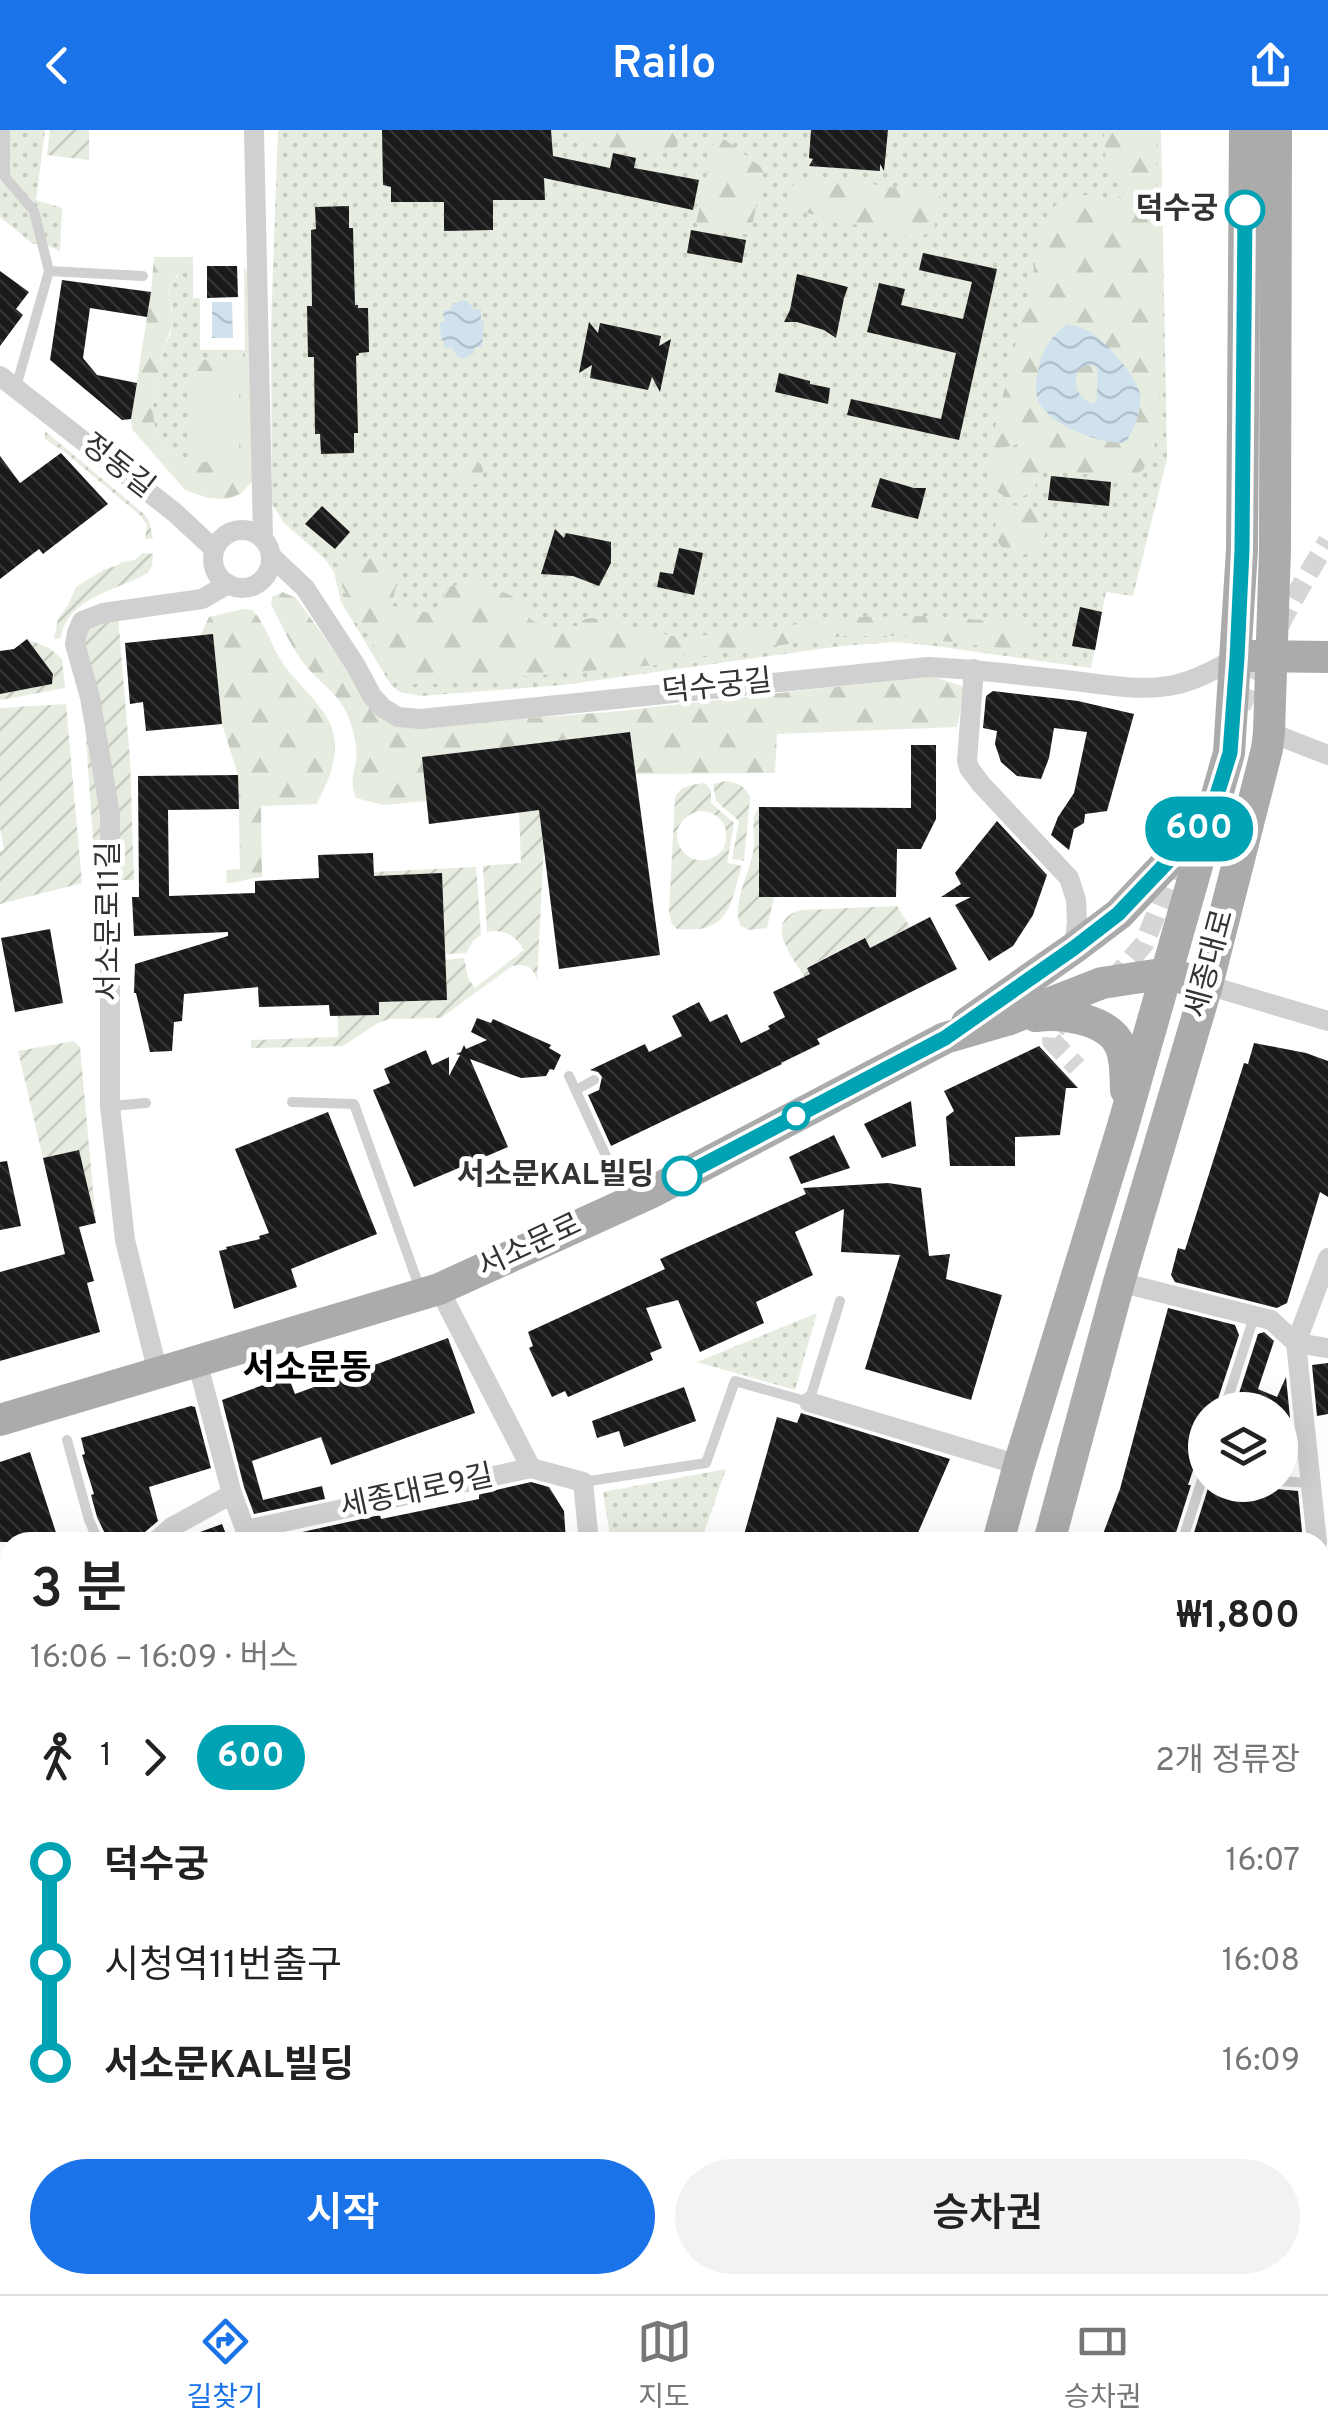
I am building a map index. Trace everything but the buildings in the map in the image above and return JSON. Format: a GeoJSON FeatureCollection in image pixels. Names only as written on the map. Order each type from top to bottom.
{"type":"FeatureCollection","features":[{"type":"Feature","properties":{"kind":"main road","name":"세종대로"},"geometry":{"type":"LineString","coordinates":[[1001,1532],[1124,1126],[1230,753],[1242,550],[1246,130]]}},
{"type":"Feature","properties":{"kind":"main road","name":"세종대로"},"geometry":{"type":"LineString","coordinates":[[1052,1532],[1207,985],[1270,732],[1276,549],[1276,130]]}},
{"type":"Feature","properties":{"kind":"main road"},"geometry":{"type":"LineString","coordinates":[[1237,658],[1328,657]]}},
{"type":"Feature","properties":{"kind":"main road"},"geometry":{"type":"LineString","coordinates":[[945,1038],[1118,914],[1210,817]]}},
{"type":"Feature","properties":{"kind":"main road","name":"서소문로"},"geometry":{"type":"LineString","coordinates":[[0,1420],[431,1292],[628,1202],[945,1038],[1007,1020],[1102,983],[1168,973],[1207,985]]}},
{"type":"Feature","properties":{"kind":"main road"},"geometry":{"type":"LineString","coordinates":[[1007,1020],[1059,1013],[1110,1030],[1126,1061],[1124,1126]]}},
{"type":"Feature","properties":{"kind":"street"},"geometry":{"type":"LineString","coordinates":[[254,130],[268,571],[259,582],[244,588],[222,581],[215,570],[214,549],[232,532],[248,530],[267,548]]}},
{"type":"Feature","properties":{"kind":"street","name":"정동길"},"geometry":{"type":"LineString","coordinates":[[8,382],[174,512],[214,549]]}},
{"type":"Feature","properties":{"kind":"street","name":"덕수궁길"},"geometry":{"type":"LineString","coordinates":[[267,548],[306,588],[372,696],[398,717],[421,719],[928,667],[1145,688],[1201,677],[1237,658]]}},
{"type":"Feature","properties":{"kind":"street","name":"서소문로11길"},"geometry":{"type":"LineString","coordinates":[[158,1373],[125,1240],[110,1106],[110,814],[90,696],[75,644],[82,621],[103,613],[202,599],[228,584]]}},
{"type":"Feature","properties":{"kind":"street"},"geometry":{"type":"LineString","coordinates":[[974,669],[967,760],[981,784],[1069,878],[1076,900],[1074,948]]}},
{"type":"Feature","properties":{"kind":"street"},"geometry":{"type":"LineString","coordinates":[[1270,732],[1328,756]]}},
{"type":"Feature","properties":{"kind":"street"},"geometry":{"type":"LineString","coordinates":[[1207,985],[1328,1022]]}},
{"type":"Feature","properties":{"kind":"street"},"geometry":{"type":"LineString","coordinates":[[1316,1532],[1296,1343],[1328,1258]]}},
{"type":"Feature","properties":{"kind":"street"},"geometry":{"type":"LineString","coordinates":[[1120,1282],[1271,1320],[1296,1343],[1328,1348]]}},
{"type":"Feature","properties":{"kind":"street"},"geometry":{"type":"LineString","coordinates":[[431,1292],[531,1468],[583,1482],[588,1532]]}},
{"type":"Feature","properties":{"kind":"street","name":"세종대로9길"},"geometry":{"type":"LineString","coordinates":[[197,1361],[232,1494],[246,1532]]}},
{"type":"Feature","properties":{"kind":"street"},"geometry":{"type":"LineString","coordinates":[[808,1402],[1019,1465]]}},
{"type":"Feature","properties":{"kind":"street","name":"세종대로9길"},"geometry":{"type":"LineString","coordinates":[[265,1532],[531,1468]]}},
{"type":"Feature","properties":{"kind":"street"},"geometry":{"type":"LineString","coordinates":[[166,1532],[232,1494]]}},
{"type":"Feature","properties":{"kind":"lane","name":"정동길"},"geometry":{"type":"LineString","coordinates":[[5,130],[5,177],[34,211],[49,271],[8,382]]}},
{"type":"Feature","properties":{"kind":"lane"},"geometry":{"type":"LineString","coordinates":[[49,271],[143,276]]}},
{"type":"Feature","properties":{"kind":"lane"},"geometry":{"type":"LineString","coordinates":[[570,1076],[628,1202]]}},
{"type":"Feature","properties":{"kind":"lane"},"geometry":{"type":"LineString","coordinates":[[576,1090],[594,1080]]}},
{"type":"Feature","properties":{"kind":"lane"},"geometry":{"type":"LineString","coordinates":[[292,1102],[354,1104],[431,1292]]}},
{"type":"Feature","properties":{"kind":"lane"},"geometry":{"type":"LineString","coordinates":[[110,1106],[146,1103]]}},
{"type":"Feature","properties":{"kind":"lane"},"geometry":{"type":"LineString","coordinates":[[583,1482],[706,1463],[735,1381],[808,1402],[840,1301]]}},
{"type":"Feature","properties":{"kind":"lane"},"geometry":{"type":"LineString","coordinates":[[1230,1392],[1254,1316]]}},
{"type":"Feature","properties":{"kind":"lane"},"geometry":{"type":"LineString","coordinates":[[67,1440],[94,1532]]}},
{"type":"Feature","properties":{"kind":"lane"},"geometry":{"type":"LineString","coordinates":[[1298,1482],[1311,1483]]}},
{"type":"Feature","properties":{"kind":"lane"},"geometry":{"type":"LineString","coordinates":[[1185,1532],[1195,1502]]}},
{"type":"Feature","properties":{"kind":"green space"},"geometry":{"type":"Polygon","coordinates":[[[0,130],[45,130],[36,200],[62,208],[60,251],[42,243],[33,244],[0,217],[0,130]]]}},
{"type":"Feature","properties":{"kind":"green space"},"geometry":{"type":"Polygon","coordinates":[[[50,130],[89,130],[89,160],[47,155],[50,130]]]}},
{"type":"Feature","properties":{"kind":"green space"},"geometry":{"type":"Polygon","coordinates":[[[278,130],[1161,130],[1167,459],[1133,596],[1106,592],[1091,668],[896,642],[841,646],[563,685],[421,696],[400,692],[391,685],[341,602],[334,572],[284,523],[272,504],[271,326],[278,130]]]}},
{"type":"Feature","properties":{"kind":"green space"},"geometry":{"type":"Polygon","coordinates":[[[568,130],[680,130],[680,136],[676,147],[634,152],[607,147],[568,130]]]}},
{"type":"Feature","properties":{"kind":"green space"},"geometry":{"type":"Polygon","coordinates":[[[1104,130],[1156,130],[1160,417],[1155,444],[1143,470],[1124,480],[1044,464],[1022,443],[998,449],[991,445],[1047,215],[1063,197],[1115,199],[1124,194],[1118,174],[1106,166],[1104,130]]]}},
{"type":"Feature","properties":{"kind":"green space"},"geometry":{"type":"Polygon","coordinates":[[[715,137],[764,169],[750,235],[696,224],[715,137]]]}},
{"type":"Feature","properties":{"kind":"green space"},"geometry":{"type":"Polygon","coordinates":[[[795,177],[940,195],[934,228],[911,238],[791,209],[795,177]]]}},
{"type":"Feature","properties":{"kind":"green space"},"geometry":{"type":"Polygon","coordinates":[[[154,257],[181,257],[181,269],[168,290],[173,322],[162,354],[152,408],[157,437],[168,452],[190,461],[239,461],[239,371],[190,371],[190,360],[245,359],[244,267],[249,273],[252,482],[240,494],[227,499],[208,498],[185,490],[132,429],[154,257]]]}},
{"type":"Feature","properties":{"kind":"green space"},"geometry":{"type":"Polygon","coordinates":[[[181,257],[193,257],[193,298],[200,298],[200,350],[245,350],[245,359],[190,361],[190,462],[168,452],[157,437],[152,408],[162,354],[171,332],[168,290],[178,275],[181,257]]]}},
{"type":"Feature","properties":{"kind":"green space"},"geometry":{"type":"Polygon","coordinates":[[[190,371],[239,371],[239,462],[190,462],[190,371]]]}},
{"type":"Feature","properties":{"kind":"green space"},"geometry":{"type":"Polygon","coordinates":[[[45,431],[144,514],[153,538],[145,539],[147,525],[141,516],[45,439],[45,431]]]}},
{"type":"Feature","properties":{"kind":"green space"},"geometry":{"type":"Polygon","coordinates":[[[1014,448],[1031,456],[1039,473],[1031,490],[1014,498],[997,490],[989,473],[997,456],[1014,448]]]}},
{"type":"Feature","properties":{"kind":"green space"},"geometry":{"type":"Polygon","coordinates":[[[470,459],[479,463],[483,472],[479,481],[470,485],[461,481],[457,472],[461,463],[470,459]]]}},
{"type":"Feature","properties":{"kind":"green space"},"geometry":{"type":"Polygon","coordinates":[[[1020,505],[1037,513],[1045,530],[1037,547],[1020,555],[1003,547],[995,530],[1003,513],[1020,505]]]}},
{"type":"Feature","properties":{"kind":"green space"},"geometry":{"type":"Polygon","coordinates":[[[142,553],[153,554],[148,573],[83,604],[72,613],[61,638],[54,639],[58,619],[76,587],[105,569],[135,560],[142,553]]]}},
{"type":"Feature","properties":{"kind":"green space"},"geometry":{"type":"Polygon","coordinates":[[[365,557],[390,564],[397,579],[392,606],[440,615],[445,588],[478,583],[510,595],[522,603],[531,620],[545,627],[577,626],[593,618],[678,637],[682,654],[667,664],[412,684],[396,678],[383,663],[342,586],[343,569],[365,557]]]}},
{"type":"Feature","properties":{"kind":"green space"},"geometry":{"type":"Polygon","coordinates":[[[282,592],[296,598],[351,674],[427,726],[610,712],[932,676],[965,687],[957,727],[777,734],[775,773],[636,774],[629,732],[422,757],[427,801],[383,805],[356,798],[356,749],[349,719],[344,707],[306,666],[287,636],[271,604],[272,597],[282,592]]]}},
{"type":"Feature","properties":{"kind":"green space"},"geometry":{"type":"Polygon","coordinates":[[[253,610],[284,665],[323,711],[334,736],[335,750],[331,772],[317,804],[261,806],[262,877],[227,883],[226,870],[240,869],[238,775],[222,724],[213,635],[200,636],[209,617],[253,610]]]}},
{"type":"Feature","properties":{"kind":"green space"},"geometry":{"type":"Polygon","coordinates":[[[118,616],[130,759],[134,880],[96,880],[79,642],[92,621],[118,616]]]}},
{"type":"Feature","properties":{"kind":"green space"},"geometry":{"type":"Polygon","coordinates":[[[931,616],[1017,623],[1031,629],[1030,642],[1018,650],[901,636],[844,636],[684,659],[683,638],[859,617],[931,616]]]}},
{"type":"Feature","properties":{"kind":"green space"},"geometry":{"type":"Polygon","coordinates":[[[27,639],[49,648],[62,659],[65,688],[0,700],[0,694],[52,684],[54,675],[27,639]]]}},
{"type":"Feature","properties":{"kind":"green space"},"geometry":{"type":"Polygon","coordinates":[[[66,704],[82,883],[0,904],[0,851],[4,850],[0,827],[0,708],[66,704]]]}},
{"type":"Feature","properties":{"kind":"green space"},"geometry":{"type":"Polygon","coordinates":[[[726,781],[740,785],[750,797],[744,861],[732,859],[739,821],[716,801],[713,784],[726,781]]]}},
{"type":"Feature","properties":{"kind":"green space"},"geometry":{"type":"Polygon","coordinates":[[[705,783],[711,790],[711,803],[734,823],[727,863],[742,866],[729,906],[717,922],[707,927],[677,929],[669,912],[675,798],[683,788],[705,783]],[[699,811],[685,818],[678,827],[681,848],[698,860],[710,859],[723,850],[725,843],[723,823],[699,811]]]}},
{"type":"Feature","properties":{"kind":"green space"},"geometry":{"type":"Polygon","coordinates":[[[759,807],[759,896],[774,897],[767,928],[749,930],[741,926],[738,908],[759,807]]]}},
{"type":"Feature","properties":{"kind":"green space"},"geometry":{"type":"Polygon","coordinates":[[[539,809],[544,844],[537,980],[528,967],[512,966],[441,1018],[389,1019],[343,1046],[251,1048],[251,1040],[338,1037],[338,1016],[379,1015],[379,1002],[446,1000],[445,960],[464,958],[468,978],[475,988],[524,950],[509,934],[487,932],[483,866],[521,863],[519,813],[539,809]]]}},
{"type":"Feature","properties":{"kind":"green space"},"geometry":{"type":"Polygon","coordinates":[[[476,867],[481,935],[466,953],[445,954],[442,874],[374,876],[373,872],[476,867]]]}},
{"type":"Feature","properties":{"kind":"green space"},"geometry":{"type":"Polygon","coordinates":[[[897,906],[910,927],[870,948],[864,938],[807,967],[813,979],[807,981],[784,941],[783,922],[802,910],[897,906]]]}},
{"type":"Feature","properties":{"kind":"green space"},"geometry":{"type":"Polygon","coordinates":[[[74,1041],[80,1047],[96,1223],[79,1150],[43,1158],[18,1051],[74,1041]]]}},
{"type":"Feature","properties":{"kind":"green space"},"geometry":{"type":"Polygon","coordinates":[[[817,1313],[795,1390],[697,1362],[817,1313]]]}},
{"type":"Feature","properties":{"kind":"green space"},"geometry":{"type":"Polygon","coordinates":[[[726,1469],[704,1532],[609,1532],[603,1492],[726,1469]]]}},
{"type":"Feature","properties":{"kind":"water"},"geometry":{"type":"Polygon","coordinates":[[[462,300],[481,309],[484,321],[482,347],[475,347],[474,353],[464,359],[451,347],[444,348],[440,322],[444,322],[444,310],[462,300]]]}},
{"type":"Feature","properties":{"kind":"water"},"geometry":{"type":"Polygon","coordinates":[[[212,302],[232,302],[233,338],[212,338],[212,302]]]}},
{"type":"Feature","properties":{"kind":"water"},"geometry":{"type":"Polygon","coordinates":[[[1067,324],[1096,336],[1121,361],[1137,385],[1139,411],[1125,443],[1078,432],[1055,419],[1039,403],[1039,364],[1067,324]],[[1086,365],[1078,370],[1077,376],[1080,395],[1093,404],[1097,401],[1097,367],[1086,365]]]}},
{"type":"Feature","properties":{"kind":"tunnel"},"geometry":{"type":"LineString","coordinates":[[1241,707],[1281,622],[1328,541]]}},
{"type":"Feature","properties":{"kind":"tunnel"},"geometry":{"type":"LineString","coordinates":[[1112,981],[1144,944],[1177,863]]}},
{"type":"Feature","properties":{"kind":"tunnel"},"geometry":{"type":"LineString","coordinates":[[1069,1014],[1053,1031],[1052,1041],[1077,1067]]}},
{"type":"Feature","properties":{"kind":"bus line","name":"600"},"geometry":{"type":"LineString","coordinates":[[682,1176],[945,1038],[1118,914],[1210,817],[1230,753],[1237,658],[1242,550],[1245,210]]}},
{"type":"Feature","properties":{"kind":"place","name":"덕수궁"},"geometry":{"type":"Point","coordinates":[1245,210]}},
{"type":"Feature","properties":{"kind":"place","name":"서소문KAL빌딩"},"geometry":{"type":"Point","coordinates":[682,1176]}},
{"type":"Feature","properties":{"kind":"district","name":"서소문동"},"geometry":{"type":"Point","coordinates":[307,1370]}}]}
